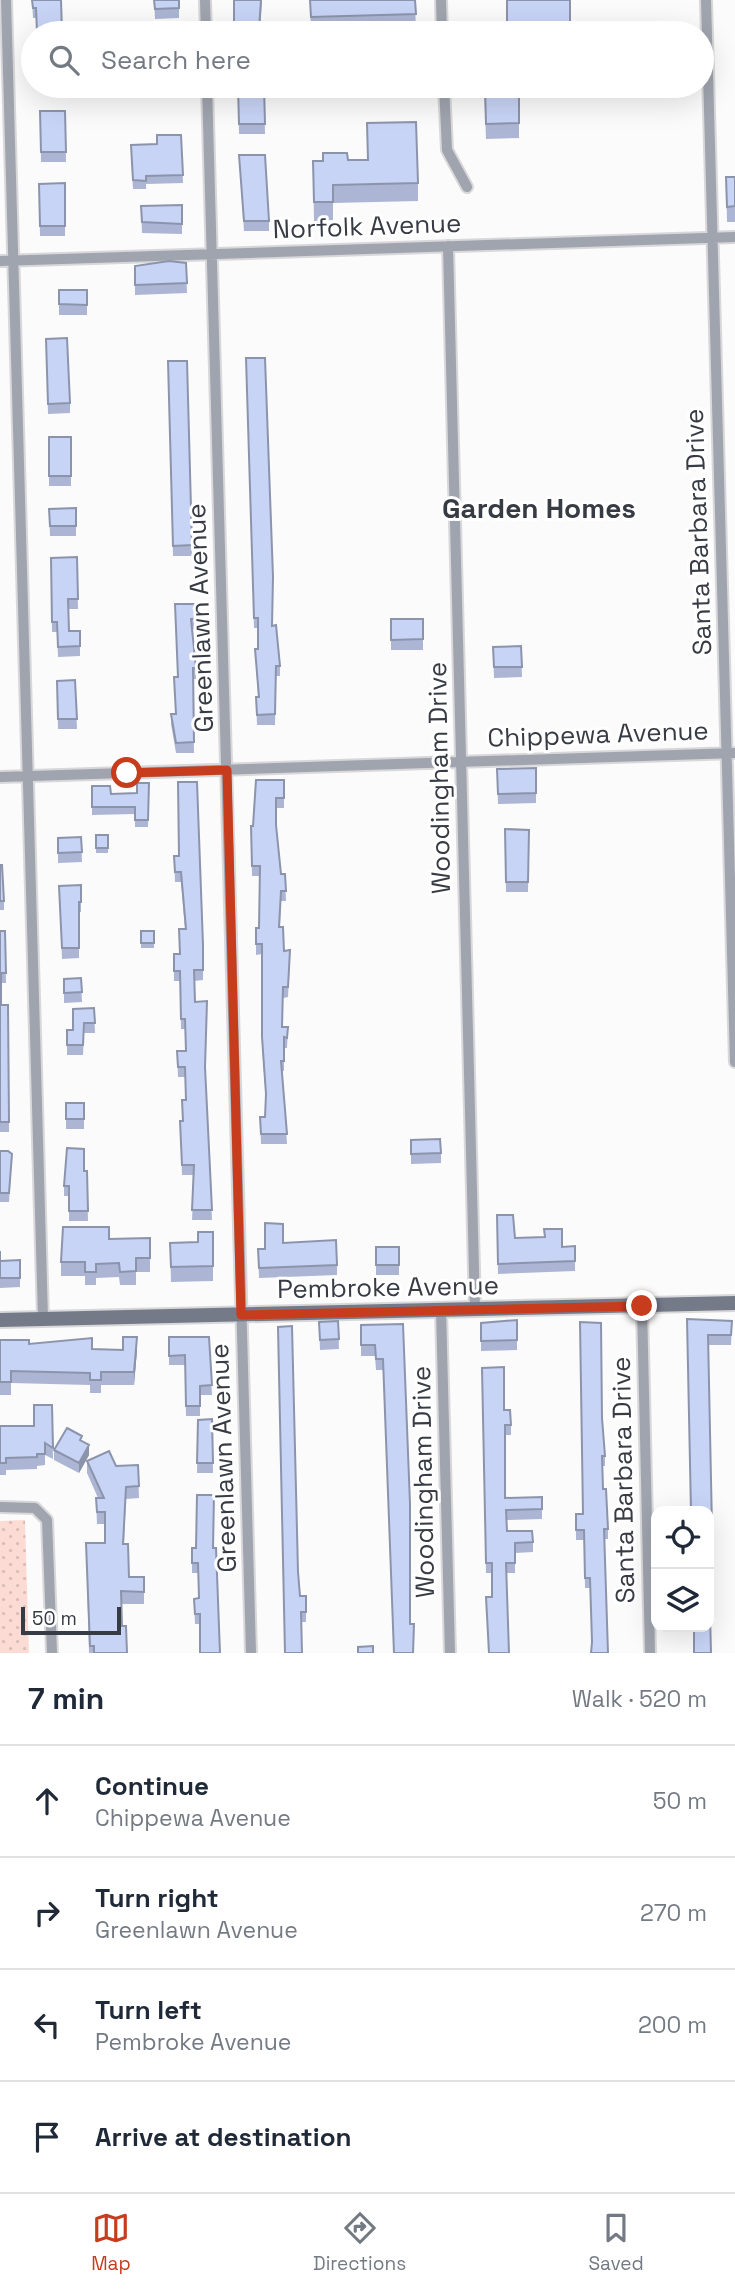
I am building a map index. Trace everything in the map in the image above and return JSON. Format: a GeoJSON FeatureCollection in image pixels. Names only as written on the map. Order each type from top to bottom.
{"type":"FeatureCollection","features":[{"type":"Feature","properties":{"kind":"street"},"geometry":{"type":"LineString","coordinates":[[6,0],[43,1319]]}},
{"type":"Feature","properties":{"kind":"street"},"geometry":{"type":"LineString","coordinates":[[205,0],[206,21]]}},
{"type":"Feature","properties":{"kind":"street"},"geometry":{"type":"LineString","coordinates":[[441,0],[442,21]]}},
{"type":"Feature","properties":{"kind":"street","name":"Santa Barbara Drive"},"geometry":{"type":"LineString","coordinates":[[706,0],[707,21]]}},
{"type":"Feature","properties":{"kind":"street","name":"Greenlawn Avenue"},"geometry":{"type":"LineString","coordinates":[[207,98],[251,1653]]}},
{"type":"Feature","properties":{"kind":"street"},"geometry":{"type":"LineString","coordinates":[[445,98],[447,150],[467,187]]}},
{"type":"Feature","properties":{"kind":"street","name":"Santa Barbara Drive"},"geometry":{"type":"LineString","coordinates":[[708,98],[731,753],[735,1062]]}},
{"type":"Feature","properties":{"kind":"street","name":"Norfolk Avenue"},"geometry":{"type":"LineString","coordinates":[[0,261],[735,237]]}},
{"type":"Feature","properties":{"kind":"street","name":"Woodingham Drive"},"geometry":{"type":"LineString","coordinates":[[448,246],[475,1309]]}},
{"type":"Feature","properties":{"kind":"street","name":"Chippewa Avenue"},"geometry":{"type":"LineString","coordinates":[[0,777],[731,753]]}},
{"type":"Feature","properties":{"kind":"street","name":"Pembroke Avenue"},"geometry":{"type":"LineString","coordinates":[[0,1320],[735,1303]]}},
{"type":"Feature","properties":{"kind":"street","name":"Santa Barbara Drive"},"geometry":{"type":"LineString","coordinates":[[642,1306],[650,1653]]}},
{"type":"Feature","properties":{"kind":"street","name":"Woodingham Drive"},"geometry":{"type":"LineString","coordinates":[[441,1310],[450,1653]]}},
{"type":"Feature","properties":{"kind":"street"},"geometry":{"type":"LineString","coordinates":[[0,1507],[27,1507],[42,1514],[48,1527],[52,1653]]}},
{"type":"Feature","properties":{"kind":"shaded area"},"geometry":{"type":"Polygon","coordinates":[[[25,1520],[29,1653],[0,1653],[0,1521],[25,1520]]]}},
{"type":"Feature","properties":{"kind":"building"},"geometry":{"type":"Polygon","coordinates":[[[32,0],[61,0],[62,21],[37,21],[36,8],[33,8],[32,0]]]}},
{"type":"Feature","properties":{"kind":"building"},"geometry":{"type":"Polygon","coordinates":[[[154,0],[179,0],[179,8],[155,9],[154,0]]]}},
{"type":"Feature","properties":{"kind":"building"},"geometry":{"type":"Polygon","coordinates":[[[234,0],[261,0],[260,21],[234,21],[234,0]]]}},
{"type":"Feature","properties":{"kind":"building"},"geometry":{"type":"Polygon","coordinates":[[[310,0],[415,0],[416,14],[311,17],[310,0]]]}},
{"type":"Feature","properties":{"kind":"building"},"geometry":{"type":"Polygon","coordinates":[[[507,0],[570,0],[570,21],[507,21],[507,0]]]}},
{"type":"Feature","properties":{"kind":"building"},"geometry":{"type":"Polygon","coordinates":[[[238,98],[264,98],[265,124],[239,124],[238,98]]]}},
{"type":"Feature","properties":{"kind":"building"},"geometry":{"type":"Polygon","coordinates":[[[485,98],[519,98],[519,123],[486,124],[485,98]]]}},
{"type":"Feature","properties":{"kind":"building"},"geometry":{"type":"Polygon","coordinates":[[[40,111],[65,111],[66,152],[41,152],[40,111]]]}},
{"type":"Feature","properties":{"kind":"building"},"geometry":{"type":"Polygon","coordinates":[[[416,122],[418,183],[333,185],[333,202],[314,202],[313,161],[323,161],[323,153],[347,153],[348,160],[368,160],[367,123],[416,122]]]}},
{"type":"Feature","properties":{"kind":"building"},"geometry":{"type":"Polygon","coordinates":[[[157,135],[181,135],[183,175],[146,176],[146,181],[133,180],[131,145],[157,144],[157,135]]]}},
{"type":"Feature","properties":{"kind":"building"},"geometry":{"type":"Polygon","coordinates":[[[239,155],[265,155],[269,221],[244,221],[239,155]]]}},
{"type":"Feature","properties":{"kind":"building"},"geometry":{"type":"Polygon","coordinates":[[[726,177],[735,177],[735,206],[727,207],[726,177]]]}},
{"type":"Feature","properties":{"kind":"building"},"geometry":{"type":"Polygon","coordinates":[[[65,183],[65,226],[40,226],[39,184],[65,183]]]}},
{"type":"Feature","properties":{"kind":"building"},"geometry":{"type":"Polygon","coordinates":[[[182,205],[182,224],[142,222],[141,206],[182,205]]]}},
{"type":"Feature","properties":{"kind":"building"},"geometry":{"type":"Polygon","coordinates":[[[169,261],[186,263],[187,283],[135,285],[135,266],[169,261]]]}},
{"type":"Feature","properties":{"kind":"building"},"geometry":{"type":"Polygon","coordinates":[[[59,290],[87,290],[87,305],[59,304],[59,290]]]}},
{"type":"Feature","properties":{"kind":"building"},"geometry":{"type":"Polygon","coordinates":[[[67,338],[70,403],[48,404],[46,339],[67,338]]]}},
{"type":"Feature","properties":{"kind":"building"},"geometry":{"type":"Polygon","coordinates":[[[246,358],[265,358],[273,577],[272,626],[276,625],[280,666],[276,666],[275,714],[257,715],[256,697],[259,697],[255,649],[258,649],[258,618],[254,618],[246,358]]]}},
{"type":"Feature","properties":{"kind":"building"},"geometry":{"type":"Polygon","coordinates":[[[168,361],[187,361],[192,545],[173,546],[168,361]]]}},
{"type":"Feature","properties":{"kind":"building"},"geometry":{"type":"Polygon","coordinates":[[[49,437],[71,437],[71,476],[49,476],[49,437]]]}},
{"type":"Feature","properties":{"kind":"building"},"geometry":{"type":"Polygon","coordinates":[[[76,508],[76,526],[50,526],[49,509],[76,508]]]}},
{"type":"Feature","properties":{"kind":"building"},"geometry":{"type":"Polygon","coordinates":[[[77,557],[78,599],[68,599],[69,631],[80,631],[80,646],[58,647],[57,622],[52,622],[51,558],[77,557]]]}},
{"type":"Feature","properties":{"kind":"building"},"geometry":{"type":"Polygon","coordinates":[[[175,604],[194,604],[194,619],[191,619],[196,668],[193,668],[194,742],[176,743],[171,714],[176,714],[174,677],[178,677],[175,604]]]}},
{"type":"Feature","properties":{"kind":"building"},"geometry":{"type":"Polygon","coordinates":[[[391,619],[423,619],[423,639],[391,640],[391,619]]]}},
{"type":"Feature","properties":{"kind":"building"},"geometry":{"type":"Polygon","coordinates":[[[521,646],[522,667],[494,667],[493,647],[521,646]]]}},
{"type":"Feature","properties":{"kind":"building"},"geometry":{"type":"Polygon","coordinates":[[[75,680],[77,719],[58,719],[57,681],[75,680]]]}},
{"type":"Feature","properties":{"kind":"building"},"geometry":{"type":"Polygon","coordinates":[[[536,768],[536,793],[498,794],[497,769],[536,768]]]}},
{"type":"Feature","properties":{"kind":"building"},"geometry":{"type":"Polygon","coordinates":[[[256,780],[284,780],[284,798],[276,798],[276,825],[281,874],[285,874],[286,891],[281,891],[279,927],[283,927],[284,951],[290,950],[288,987],[283,987],[282,1027],[288,1027],[287,1038],[284,1037],[284,1061],[281,1061],[287,1134],[261,1134],[260,1117],[265,1117],[266,1094],[262,1037],[262,944],[256,944],[256,928],[259,928],[260,866],[252,866],[251,826],[256,780]]]}},
{"type":"Feature","properties":{"kind":"building"},"geometry":{"type":"Polygon","coordinates":[[[178,782],[197,782],[203,970],[194,970],[195,1002],[207,1001],[205,1067],[212,1210],[192,1210],[194,1165],[182,1165],[180,1121],[183,1121],[182,1100],[186,1100],[185,1067],[178,1067],[177,1051],[186,1051],[185,1019],[181,1019],[180,971],[174,971],[174,954],[180,954],[179,929],[186,929],[181,872],[175,872],[174,856],[179,856],[178,782]]]}},
{"type":"Feature","properties":{"kind":"building"},"geometry":{"type":"Polygon","coordinates":[[[137,783],[149,783],[148,820],[135,820],[135,807],[92,807],[92,786],[110,786],[111,794],[137,793],[137,783]]]}},
{"type":"Feature","properties":{"kind":"building"},"geometry":{"type":"Polygon","coordinates":[[[505,829],[529,830],[528,882],[506,882],[505,829]]]}},
{"type":"Feature","properties":{"kind":"building"},"geometry":{"type":"Polygon","coordinates":[[[96,835],[108,835],[108,848],[96,848],[96,835]]]}},
{"type":"Feature","properties":{"kind":"building"},"geometry":{"type":"Polygon","coordinates":[[[81,837],[82,852],[58,853],[58,838],[81,837]]]}},
{"type":"Feature","properties":{"kind":"building"},"geometry":{"type":"Polygon","coordinates":[[[2,865],[4,901],[0,901],[2,865]]]}},
{"type":"Feature","properties":{"kind":"building"},"geometry":{"type":"Polygon","coordinates":[[[81,885],[79,948],[62,948],[59,886],[81,885]]]}},
{"type":"Feature","properties":{"kind":"building"},"geometry":{"type":"Polygon","coordinates":[[[0,931],[5,931],[6,973],[1,973],[1,1005],[8,1005],[9,1122],[0,1122],[0,931]]]}},
{"type":"Feature","properties":{"kind":"building"},"geometry":{"type":"Polygon","coordinates":[[[141,931],[154,931],[154,943],[141,943],[141,931]]]}},
{"type":"Feature","properties":{"kind":"building"},"geometry":{"type":"Polygon","coordinates":[[[81,978],[82,992],[64,993],[64,979],[81,978]]]}},
{"type":"Feature","properties":{"kind":"building"},"geometry":{"type":"Polygon","coordinates":[[[94,1008],[95,1023],[84,1023],[83,1045],[67,1045],[67,1030],[73,1030],[73,1009],[94,1008]]]}},
{"type":"Feature","properties":{"kind":"building"},"geometry":{"type":"Polygon","coordinates":[[[66,1103],[84,1103],[84,1119],[66,1119],[66,1103]]]}},
{"type":"Feature","properties":{"kind":"building"},"geometry":{"type":"Polygon","coordinates":[[[440,1139],[441,1153],[411,1154],[411,1140],[440,1139]]]}},
{"type":"Feature","properties":{"kind":"building"},"geometry":{"type":"Polygon","coordinates":[[[67,1148],[84,1149],[88,1211],[69,1211],[69,1186],[64,1186],[67,1148]]]}},
{"type":"Feature","properties":{"kind":"building"},"geometry":{"type":"Polygon","coordinates":[[[0,1151],[12,1154],[9,1193],[0,1193],[0,1151]]]}},
{"type":"Feature","properties":{"kind":"building"},"geometry":{"type":"Polygon","coordinates":[[[497,1215],[513,1215],[515,1238],[545,1237],[544,1229],[562,1229],[562,1247],[575,1246],[575,1261],[498,1264],[497,1215]]]}},
{"type":"Feature","properties":{"kind":"building"},"geometry":{"type":"Polygon","coordinates":[[[265,1223],[283,1224],[283,1243],[336,1240],[337,1265],[259,1268],[258,1249],[265,1249],[265,1223]]]}},
{"type":"Feature","properties":{"kind":"building"},"geometry":{"type":"Polygon","coordinates":[[[63,1227],[109,1227],[109,1239],[150,1238],[150,1258],[136,1258],[136,1271],[120,1272],[119,1263],[96,1264],[96,1272],[85,1272],[85,1262],[61,1262],[63,1227]]]}},
{"type":"Feature","properties":{"kind":"building"},"geometry":{"type":"Polygon","coordinates":[[[198,1232],[213,1232],[213,1266],[171,1267],[170,1243],[198,1242],[198,1232]]]}},
{"type":"Feature","properties":{"kind":"building"},"geometry":{"type":"Polygon","coordinates":[[[376,1247],[399,1247],[399,1265],[376,1265],[376,1247]]]}},
{"type":"Feature","properties":{"kind":"building"},"geometry":{"type":"Polygon","coordinates":[[[20,1260],[20,1278],[0,1278],[0,1261],[20,1260]]]}},
{"type":"Feature","properties":{"kind":"building"},"geometry":{"type":"Polygon","coordinates":[[[687,1319],[732,1321],[731,1335],[708,1335],[712,1506],[691,1506],[687,1319]]]}},
{"type":"Feature","properties":{"kind":"building"},"geometry":{"type":"Polygon","coordinates":[[[517,1320],[517,1340],[481,1341],[481,1323],[517,1320]]]}},
{"type":"Feature","properties":{"kind":"building"},"geometry":{"type":"Polygon","coordinates":[[[338,1321],[339,1339],[320,1340],[319,1322],[338,1321]]]}},
{"type":"Feature","properties":{"kind":"building"},"geometry":{"type":"Polygon","coordinates":[[[580,1322],[601,1323],[605,1456],[602,1456],[603,1489],[606,1489],[608,1529],[604,1529],[608,1653],[591,1653],[590,1578],[585,1578],[584,1530],[576,1530],[576,1514],[583,1514],[580,1322]]]}},
{"type":"Feature","properties":{"kind":"building"},"geometry":{"type":"Polygon","coordinates":[[[403,1324],[410,1504],[410,1624],[414,1624],[413,1653],[394,1653],[383,1359],[376,1359],[375,1345],[361,1345],[361,1325],[403,1324]]]}},
{"type":"Feature","properties":{"kind":"building"},"geometry":{"type":"Polygon","coordinates":[[[292,1326],[298,1572],[300,1596],[306,1596],[306,1612],[301,1612],[302,1653],[285,1653],[278,1327],[292,1326]]]}},
{"type":"Feature","properties":{"kind":"building"},"geometry":{"type":"Polygon","coordinates":[[[123,1337],[137,1337],[134,1372],[101,1372],[101,1380],[90,1380],[90,1373],[11,1371],[11,1382],[0,1382],[0,1340],[29,1340],[29,1344],[92,1338],[92,1349],[123,1350],[123,1337]]]}},
{"type":"Feature","properties":{"kind":"building"},"geometry":{"type":"Polygon","coordinates":[[[169,1337],[209,1337],[212,1385],[200,1386],[200,1406],[186,1406],[185,1355],[169,1356],[169,1337]]]}},
{"type":"Feature","properties":{"kind":"building"},"geometry":{"type":"Polygon","coordinates":[[[504,1367],[504,1410],[510,1410],[511,1425],[505,1425],[505,1498],[542,1497],[542,1509],[506,1510],[507,1531],[532,1531],[533,1542],[515,1543],[515,1563],[506,1563],[509,1653],[489,1653],[486,1597],[492,1597],[492,1563],[486,1563],[482,1368],[504,1367]]]}},
{"type":"Feature","properties":{"kind":"building"},"geometry":{"type":"Polygon","coordinates":[[[34,1405],[52,1405],[53,1448],[45,1443],[45,1454],[37,1454],[37,1457],[6,1458],[6,1463],[0,1463],[0,1426],[34,1426],[34,1405]]]}},
{"type":"Feature","properties":{"kind":"building"},"geometry":{"type":"Polygon","coordinates":[[[212,1419],[213,1463],[197,1463],[198,1420],[212,1419]]]}},
{"type":"Feature","properties":{"kind":"building"},"geometry":{"type":"Polygon","coordinates":[[[67,1428],[82,1436],[80,1440],[89,1445],[79,1463],[54,1450],[67,1428]]]}},
{"type":"Feature","properties":{"kind":"building"},"geometry":{"type":"Polygon","coordinates":[[[109,1451],[116,1466],[138,1465],[139,1486],[126,1487],[123,1544],[128,1544],[129,1577],[144,1577],[144,1592],[121,1591],[122,1626],[126,1626],[127,1653],[94,1653],[94,1646],[90,1646],[86,1543],[105,1543],[105,1512],[97,1512],[96,1498],[104,1498],[87,1461],[109,1451]]]}},
{"type":"Feature","properties":{"kind":"building"},"geometry":{"type":"Polygon","coordinates":[[[197,1495],[214,1495],[213,1548],[216,1548],[220,1653],[200,1653],[200,1614],[195,1614],[194,1599],[199,1598],[198,1563],[192,1563],[192,1548],[196,1548],[197,1495]]]}},
{"type":"Feature","properties":{"kind":"building"},"geometry":{"type":"Polygon","coordinates":[[[694,1632],[710,1632],[711,1653],[694,1653],[694,1632]]]}},
{"type":"Feature","properties":{"kind":"building"},"geometry":{"type":"Polygon","coordinates":[[[373,1646],[373,1653],[358,1653],[358,1647],[373,1646]]]}},
{"type":"Feature","properties":{"kind":"district","name":"Garden Homes"},"geometry":{"type":"Point","coordinates":[539,508]}},
{"type":"Feature","properties":{"kind":"route"},"geometry":{"type":"LineString","coordinates":[[127,773],[227,770],[241,1315],[642,1306]]}}]}
